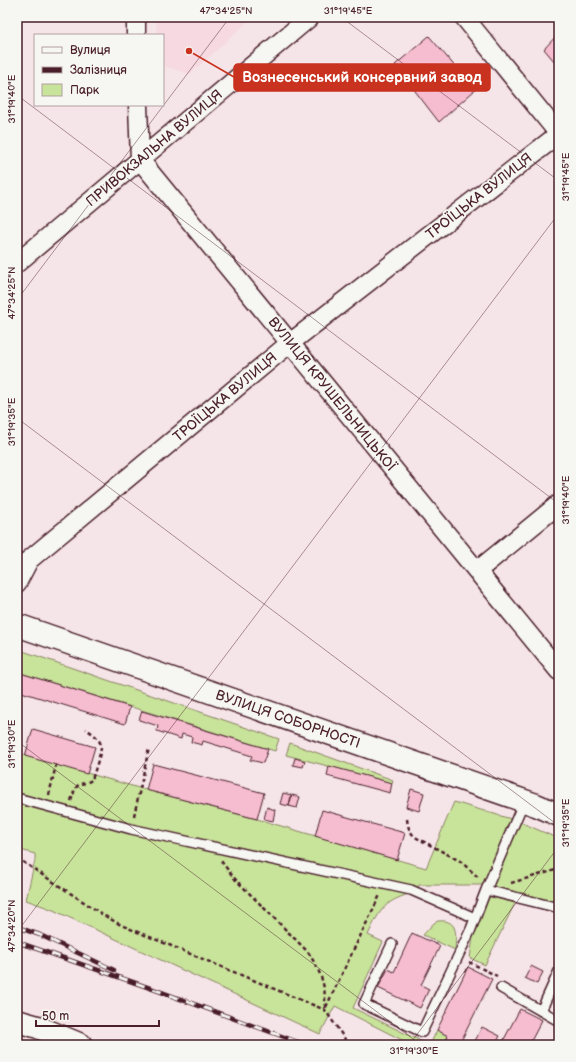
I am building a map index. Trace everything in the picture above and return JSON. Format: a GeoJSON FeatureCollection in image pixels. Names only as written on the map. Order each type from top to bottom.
{"type":"FeatureCollection","features":[{"type":"Feature","properties":{"kind":"main road","name":"ВУЛИЦЯ СОБОРНОСТІ"},"geometry":{"type":"LineString","coordinates":[[17,624],[524,801],[559,815]]}},
{"type":"Feature","properties":{"kind":"main road"},"geometry":{"type":"LineString","coordinates":[[17,1021],[38,1027],[51,1036],[81,1045]]}},
{"type":"Feature","properties":{"kind":"street"},"geometry":{"type":"LineString","coordinates":[[136,17],[136,34]]}},
{"type":"Feature","properties":{"kind":"street","name":"ПРИВОКЗАЛЬНА ВУЛИЦЯ"},"geometry":{"type":"LineString","coordinates":[[17,262],[310,17]]}},
{"type":"Feature","properties":{"kind":"street"},"geometry":{"type":"LineString","coordinates":[[464,17],[559,134]]}},
{"type":"Feature","properties":{"kind":"street"},"geometry":{"type":"LineString","coordinates":[[138,106],[140,160]]}},
{"type":"Feature","properties":{"kind":"street","name":"ТРОЇЦЬКА ВУЛИЦЯ"},"geometry":{"type":"LineString","coordinates":[[17,584],[29,560],[290,343],[559,134]]}},
{"type":"Feature","properties":{"kind":"street","name":"ВУЛИЦЯ КРУШЕЛЬНИЦЬКОЇ"},"geometry":{"type":"LineString","coordinates":[[140,160],[558,669]]}},
{"type":"Feature","properties":{"kind":"street"},"geometry":{"type":"LineString","coordinates":[[477,571],[559,504]]}},
{"type":"Feature","properties":{"kind":"lane"},"geometry":{"type":"LineString","coordinates":[[17,798],[131,829],[411,890],[475,918]]}},
{"type":"Feature","properties":{"kind":"lane"},"geometry":{"type":"LineString","coordinates":[[392,944],[364,1004],[422,1032],[458,957],[524,801]]}},
{"type":"Feature","properties":{"kind":"lane"},"geometry":{"type":"LineString","coordinates":[[486,890],[559,908]]}},
{"type":"Feature","properties":{"kind":"lane"},"geometry":{"type":"LineString","coordinates":[[541,1011],[559,971]]}},
{"type":"Feature","properties":{"kind":"lane"},"geometry":{"type":"LineString","coordinates":[[501,988],[559,1021]]}},
{"type":"Feature","properties":{"kind":"path"},"geometry":{"type":"LineString","coordinates":[[68,812],[74,789],[79,784],[92,780],[101,746],[99,740],[86,729]]}},
{"type":"Feature","properties":{"kind":"path"},"geometry":{"type":"LineString","coordinates":[[131,829],[149,748]]}},
{"type":"Feature","properties":{"kind":"path"},"geometry":{"type":"LineString","coordinates":[[52,783],[56,765]]}},
{"type":"Feature","properties":{"kind":"path"},"geometry":{"type":"LineString","coordinates":[[407,819],[410,832],[415,837],[460,861],[480,879],[486,890],[559,869]]}},
{"type":"Feature","properties":{"kind":"path"},"geometry":{"type":"LineString","coordinates":[[213,847],[220,860],[235,879],[308,952],[323,981],[326,994],[325,1010]]}},
{"type":"Feature","properties":{"kind":"path"},"geometry":{"type":"LineString","coordinates":[[17,858],[121,925],[325,1010],[349,1045]]}},
{"type":"Feature","properties":{"kind":"path"},"geometry":{"type":"LineString","coordinates":[[325,1010],[385,884]]}},
{"type":"Feature","properties":{"kind":"path"},"geometry":{"type":"LineString","coordinates":[[458,957],[498,976],[501,988]]}},
{"type":"Feature","properties":{"kind":"shaded area"},"geometry":{"type":"Polygon","coordinates":[[[156,17],[253,17],[190,74],[164,66],[164,34],[157,34],[156,17]]]}},
{"type":"Feature","properties":{"kind":"green space"},"geometry":{"type":"Polygon","coordinates":[[[17,649],[279,739],[275,751],[17,672],[17,649]]]}},
{"type":"Feature","properties":{"kind":"green space"},"geometry":{"type":"Polygon","coordinates":[[[290,743],[393,780],[392,783],[286,755],[290,743]]]}},
{"type":"Feature","properties":{"kind":"green space"},"geometry":{"type":"Polygon","coordinates":[[[17,753],[146,790],[257,819],[426,868],[454,802],[511,819],[483,885],[419,885],[415,892],[390,902],[385,906],[368,935],[383,942],[353,1008],[429,1045],[412,1045],[335,1006],[320,1034],[51,909],[26,900],[35,854],[17,849],[17,753]]]}},
{"type":"Feature","properties":{"kind":"green space"},"geometry":{"type":"Polygon","coordinates":[[[520,822],[559,839],[559,904],[492,886],[520,822]]]}},
{"type":"Feature","properties":{"kind":"green space"},"geometry":{"type":"Polygon","coordinates":[[[488,896],[515,903],[485,965],[470,958],[474,930],[488,896]]]}},
{"type":"Feature","properties":{"kind":"green space"},"geometry":{"type":"Polygon","coordinates":[[[438,921],[445,921],[453,925],[456,934],[455,950],[423,935],[434,923],[438,921]]]}},
{"type":"Feature","properties":{"kind":"green space"},"geometry":{"type":"Polygon","coordinates":[[[437,1030],[448,1036],[444,1045],[430,1045],[437,1030]]]}},
{"type":"Feature","properties":{"kind":"building"},"geometry":{"type":"Polygon","coordinates":[[[559,33],[559,67],[544,49],[559,33]]]}},
{"type":"Feature","properties":{"kind":"building"},"geometry":{"type":"Polygon","coordinates":[[[429,36],[475,90],[439,122],[395,65],[429,36]]]}},
{"type":"Feature","properties":{"kind":"building"},"geometry":{"type":"Polygon","coordinates":[[[17,175],[20,175],[19,199],[17,198],[17,175]]]}},
{"type":"Feature","properties":{"kind":"building"},"geometry":{"type":"Polygon","coordinates":[[[17,672],[130,707],[125,724],[18,691],[21,682],[17,680],[17,672]]]}},
{"type":"Feature","properties":{"kind":"building"},"geometry":{"type":"Polygon","coordinates":[[[142,711],[268,749],[263,763],[250,760],[252,756],[203,741],[202,745],[191,742],[192,737],[182,734],[181,739],[157,731],[158,726],[139,720],[142,711]]]}},
{"type":"Feature","properties":{"kind":"building"},"geometry":{"type":"Polygon","coordinates":[[[33,729],[95,747],[87,774],[25,756],[33,729]]]}},
{"type":"Feature","properties":{"kind":"building"},"geometry":{"type":"Polygon","coordinates":[[[295,758],[305,761],[303,767],[293,765],[295,758]]]}},
{"type":"Feature","properties":{"kind":"building"},"geometry":{"type":"Polygon","coordinates":[[[153,764],[264,793],[257,819],[146,790],[153,764]]]}},
{"type":"Feature","properties":{"kind":"building"},"geometry":{"type":"Polygon","coordinates":[[[329,766],[392,783],[390,793],[327,776],[329,766]]]}},
{"type":"Feature","properties":{"kind":"building"},"geometry":{"type":"Polygon","coordinates":[[[411,789],[424,793],[419,811],[406,807],[411,789]]]}},
{"type":"Feature","properties":{"kind":"building"},"geometry":{"type":"Polygon","coordinates":[[[283,793],[291,795],[289,806],[280,804],[283,793]]]}},
{"type":"Feature","properties":{"kind":"building"},"geometry":{"type":"Polygon","coordinates":[[[292,795],[300,797],[297,808],[289,806],[292,795]]]}},
{"type":"Feature","properties":{"kind":"building"},"geometry":{"type":"Polygon","coordinates":[[[267,807],[275,810],[273,821],[264,819],[267,807]]]}},
{"type":"Feature","properties":{"kind":"building"},"geometry":{"type":"Polygon","coordinates":[[[322,810],[405,833],[397,860],[315,836],[322,810]]]}},
{"type":"Feature","properties":{"kind":"building"},"geometry":{"type":"Polygon","coordinates":[[[412,933],[440,946],[421,985],[429,989],[420,1008],[378,988],[388,969],[394,972],[412,933]]]}},
{"type":"Feature","properties":{"kind":"building"},"geometry":{"type":"Polygon","coordinates":[[[531,966],[543,972],[537,984],[525,978],[531,966]]]}},
{"type":"Feature","properties":{"kind":"building"},"geometry":{"type":"Polygon","coordinates":[[[468,967],[492,979],[459,1045],[444,1045],[448,1036],[437,1030],[468,967]]]}},
{"type":"Feature","properties":{"kind":"building"},"geometry":{"type":"Polygon","coordinates":[[[520,1009],[542,1020],[529,1045],[501,1045],[520,1009]]]}},
{"type":"Feature","properties":{"kind":"building"},"geometry":{"type":"Polygon","coordinates":[[[482,1027],[500,1036],[495,1045],[478,1045],[474,1043],[482,1027]]]}},
{"type":"Feature","properties":{"kind":"railway"},"geometry":{"type":"LineString","coordinates":[[17,927],[40,935],[114,970]]}},
{"type":"Feature","properties":{"kind":"railway"},"geometry":{"type":"LineString","coordinates":[[17,942],[153,989],[306,1045]]}},
{"type":"Feature","properties":{"kind":"place","name":"Вознесенський консервний завод"},"geometry":{"type":"Point","coordinates":[189,51]}}]}
